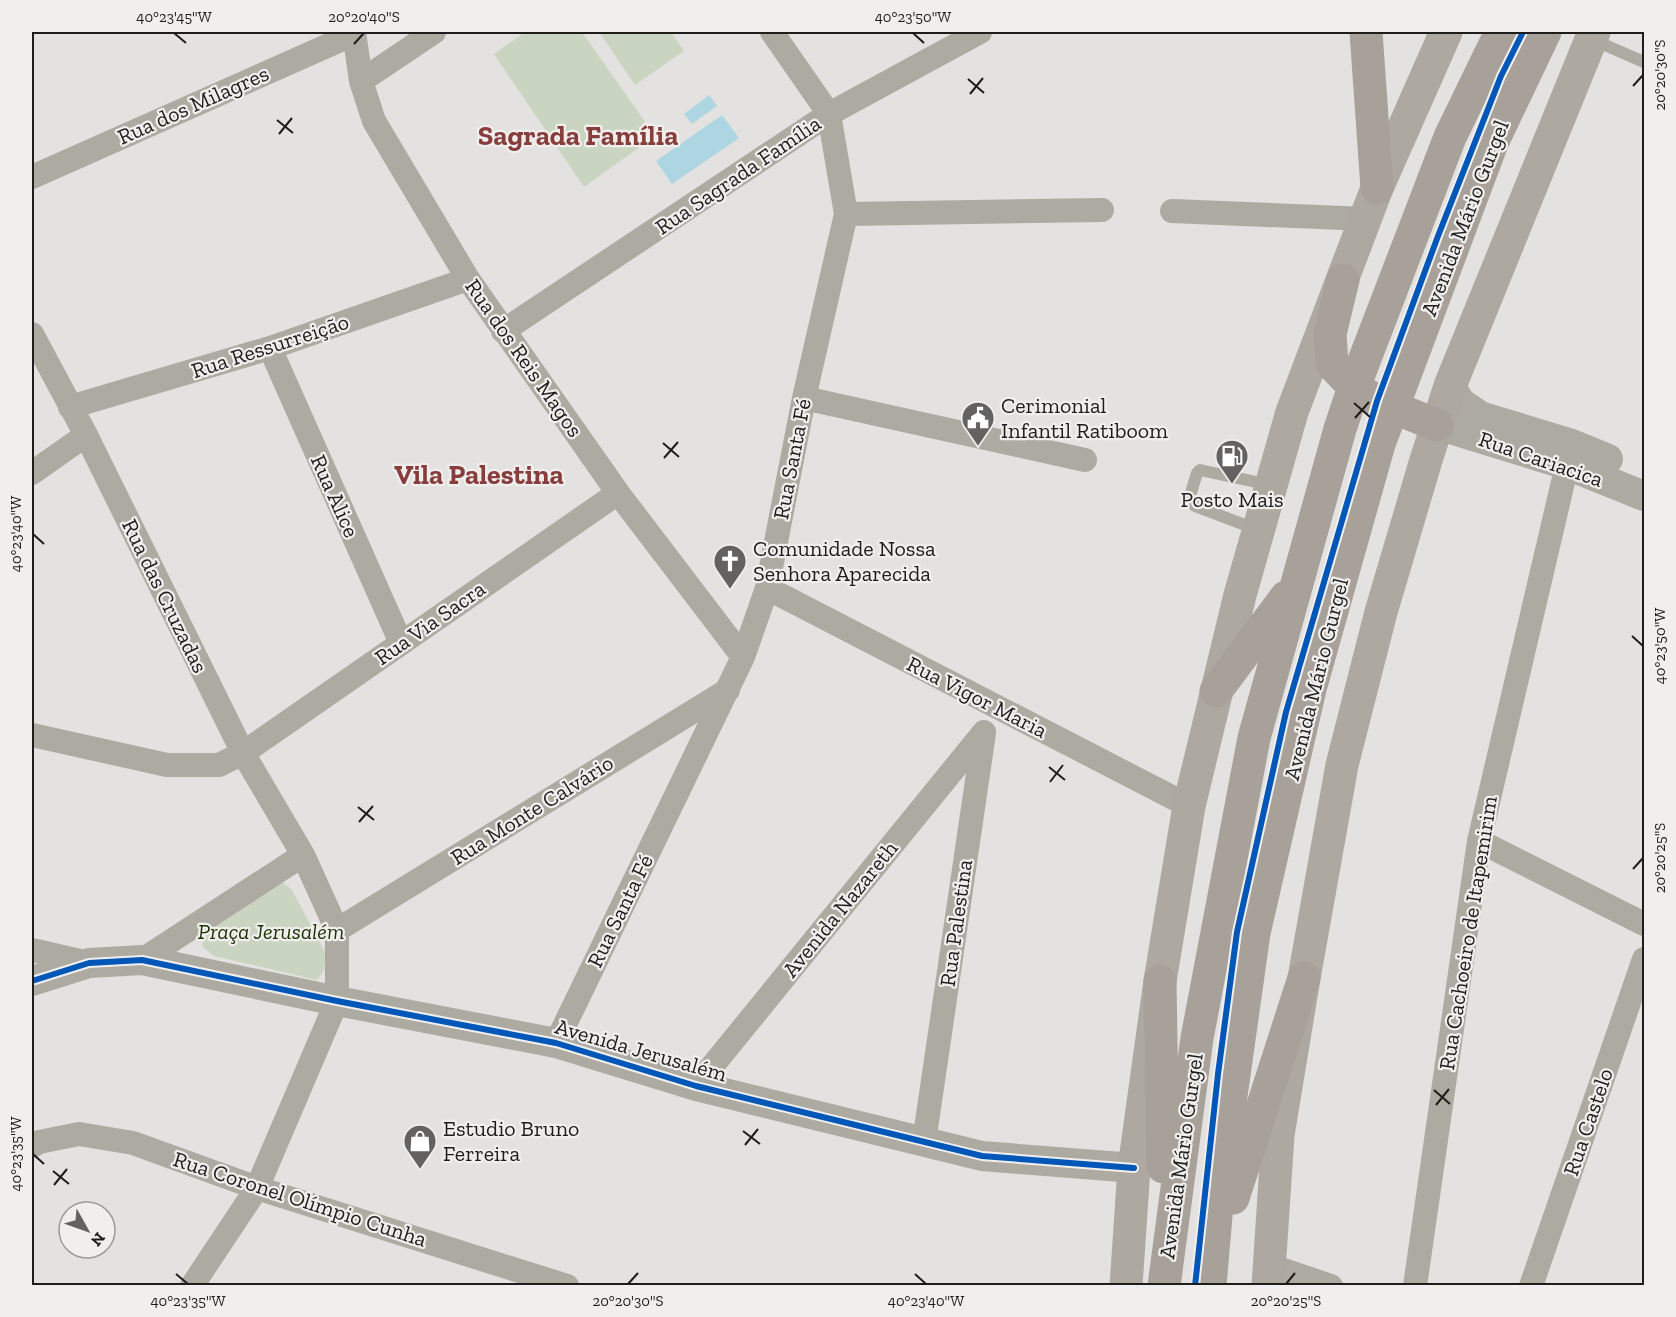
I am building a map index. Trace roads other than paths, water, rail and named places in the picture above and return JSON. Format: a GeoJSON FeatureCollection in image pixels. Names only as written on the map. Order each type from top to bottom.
{"type":"FeatureCollection","features":[{"type":"Feature","properties":{"kind":"main road"},"geometry":{"type":"LineString","coordinates":[[1366,32],[1377,188]]}},
{"type":"Feature","properties":{"kind":"main road","name":"Avenida Mário Gurgel"},"geometry":{"type":"LineString","coordinates":[[1126,1286],[1134,1168],[1160,981],[1189,806],[1216,692],[1258,530],[1292,412],[1377,188],[1446,32]]}},
{"type":"Feature","properties":{"kind":"main road","name":"Avenida Mário Gurgel"},"geometry":{"type":"LineString","coordinates":[[1164,1281],[1197,1038],[1252,750],[1340,429],[1354,387],[1450,137],[1501,32]]}},
{"type":"Feature","properties":{"kind":"main road","name":"Avenida Mário Gurgel"},"geometry":{"type":"LineString","coordinates":[[1210,1276],[1219,1181],[1254,933],[1310,689],[1379,444],[1392,407],[1492,143],[1545,32]]}},
{"type":"Feature","properties":{"kind":"main road","name":"Avenida Mário Gurgel"},"geometry":{"type":"LineString","coordinates":[[1268,1275],[1278,1135],[1304,978],[1342,765],[1381,612],[1450,386],[1592,35]]}},
{"type":"Feature","properties":{"kind":"main road"},"geometry":{"type":"LineString","coordinates":[[1343,280],[1330,334],[1332,364],[1354,387],[1392,407],[1437,425]]}},
{"type":"Feature","properties":{"kind":"main road"},"geometry":{"type":"LineString","coordinates":[[1216,692],[1298,581]]}},
{"type":"Feature","properties":{"kind":"main road"},"geometry":{"type":"LineString","coordinates":[[1210,1276],[1304,978]]}},
{"type":"Feature","properties":{"kind":"main road"},"geometry":{"type":"LineString","coordinates":[[1160,981],[1164,1281]]}},
{"type":"Feature","properties":{"kind":"street"},"geometry":{"type":"LineString","coordinates":[[361,81],[434,32]]}},
{"type":"Feature","properties":{"kind":"street","name":"Rua Santa Fé"},"geometry":{"type":"LineString","coordinates":[[556,1043],[728,690],[743,657],[767,588],[804,398],[846,214],[829,114],[772,32]]}},
{"type":"Feature","properties":{"kind":"street","name":"Rua Sagrada Família"},"geometry":{"type":"LineString","coordinates":[[503,331],[829,114],[980,32]]}},
{"type":"Feature","properties":{"kind":"street","name":"Rua dos Reis Magos"},"geometry":{"type":"LineString","coordinates":[[354,33],[361,81],[374,121],[468,279],[618,493],[743,657]]}},
{"type":"Feature","properties":{"kind":"street","name":"Rua dos Milagres"},"geometry":{"type":"LineString","coordinates":[[32,177],[354,33]]}},
{"type":"Feature","properties":{"kind":"street"},"geometry":{"type":"LineString","coordinates":[[846,214],[1102,210]]}},
{"type":"Feature","properties":{"kind":"street"},"geometry":{"type":"LineString","coordinates":[[1172,211],[1366,219]]}},
{"type":"Feature","properties":{"kind":"street","name":"Rua Ressurreição"},"geometry":{"type":"LineString","coordinates":[[70,407],[270,348],[468,279]]}},
{"type":"Feature","properties":{"kind":"street","name":"Rua das Cruzadas"},"geometry":{"type":"LineString","coordinates":[[32,334],[86,435],[243,753],[303,855],[337,930],[337,1001]]}},
{"type":"Feature","properties":{"kind":"street","name":"Rua Alice"},"geometry":{"type":"LineString","coordinates":[[270,348],[401,644]]}},
{"type":"Feature","properties":{"kind":"street","name":"Rua Cariacica"},"geometry":{"type":"LineString","coordinates":[[1450,386],[1461,404],[1480,416],[1568,454],[1644,496]]}},
{"type":"Feature","properties":{"kind":"street"},"geometry":{"type":"LineString","coordinates":[[804,398],[1085,460]]}},
{"type":"Feature","properties":{"kind":"street","name":"Rua Cariacica"},"geometry":{"type":"LineString","coordinates":[[1437,425],[1568,454],[1644,474]]}},
{"type":"Feature","properties":{"kind":"street"},"geometry":{"type":"LineString","coordinates":[[32,473],[86,435]]}},
{"type":"Feature","properties":{"kind":"street","name":"Rua Cachoeiro de Itapemirim"},"geometry":{"type":"LineString","coordinates":[[1415,1286],[1479,841],[1568,454]]}},
{"type":"Feature","properties":{"kind":"street","name":"Rua Via Sacra"},"geometry":{"type":"LineString","coordinates":[[32,735],[167,765],[219,765],[243,753],[618,493]]}},
{"type":"Feature","properties":{"kind":"street","name":"Rua Vigor Maria"},"geometry":{"type":"LineString","coordinates":[[767,588],[1189,806]]}},
{"type":"Feature","properties":{"kind":"street","name":"Rua Monte Calvário"},"geometry":{"type":"LineString","coordinates":[[337,930],[728,690]]}},
{"type":"Feature","properties":{"kind":"street","name":"Rua Palestina"},"geometry":{"type":"LineString","coordinates":[[924,1142],[990,704]]}},
{"type":"Feature","properties":{"kind":"street","name":"Avenida Nazareth"},"geometry":{"type":"LineString","coordinates":[[696,1086],[984,732]]}},
{"type":"Feature","properties":{"kind":"street"},"geometry":{"type":"LineString","coordinates":[[1479,841],[1644,924]]}},
{"type":"Feature","properties":{"kind":"street"},"geometry":{"type":"LineString","coordinates":[[142,960],[303,855]]}},
{"type":"Feature","properties":{"kind":"street"},"geometry":{"type":"LineString","coordinates":[[32,950],[89,963]]}},
{"type":"Feature","properties":{"kind":"street","name":"Rua Castelo"},"geometry":{"type":"LineString","coordinates":[[1531,1286],[1644,959]]}},
{"type":"Feature","properties":{"kind":"street","name":"Avenida Jerusalém"},"geometry":{"type":"LineString","coordinates":[[32,981],[89,963],[142,960],[337,1001],[556,1043],[696,1086],[982,1156],[1134,1168]]}},
{"type":"Feature","properties":{"kind":"street"},"geometry":{"type":"LineString","coordinates":[[192,1286],[257,1188],[337,1001]]}},
{"type":"Feature","properties":{"kind":"street","name":"Rua Coronel Olímpio Cunha"},"geometry":{"type":"LineString","coordinates":[[32,1146],[39,1142],[79,1134],[133,1143],[257,1188],[567,1286]]}},
{"type":"Feature","properties":{"kind":"street"},"geometry":{"type":"LineString","coordinates":[[1268,1275],[1331,1286]]}},
{"type":"Feature","properties":{"kind":"lane"},"geometry":{"type":"LineString","coordinates":[[1592,35],[1644,62]]}},
{"type":"Feature","properties":{"kind":"lane"},"geometry":{"type":"LineString","coordinates":[[1258,530],[1195,506],[1189,499],[1200,470],[1271,485]]}},
{"type":"Feature","properties":{"kind":"water"},"geometry":{"type":"Polygon","coordinates":[[[709,95],[717,106],[692,124],[684,114],[709,95]]]}},
{"type":"Feature","properties":{"kind":"water"},"geometry":{"type":"Polygon","coordinates":[[[722,115],[739,138],[672,184],[656,161],[722,115]]]}},
{"type":"Feature","properties":{"kind":"place","name":"Cerimonial Infantil Ratiboom"},"geometry":{"type":"Point","coordinates":[978,447]}},
{"type":"Feature","properties":{"kind":"place","name":"Posto Mais"},"geometry":{"type":"Point","coordinates":[1232,485]}},
{"type":"Feature","properties":{"kind":"place","name":"Comunidade Nossa Senhora Aparecida"},"geometry":{"type":"Point","coordinates":[730,590]}},
{"type":"Feature","properties":{"kind":"place","name":"Estudio Bruno Ferreira"},"geometry":{"type":"Point","coordinates":[420,1170]}},
{"type":"Feature","properties":{"kind":"district","name":"Sagrada Família"},"geometry":{"type":"Point","coordinates":[578,135]}},
{"type":"Feature","properties":{"kind":"district","name":"Vila Palestina"},"geometry":{"type":"Point","coordinates":[479,474]}},
{"type":"Feature","properties":{"kind":"park label","name":"Praça Jerusalém"},"geometry":{"type":"Point","coordinates":[271,931]}}]}
